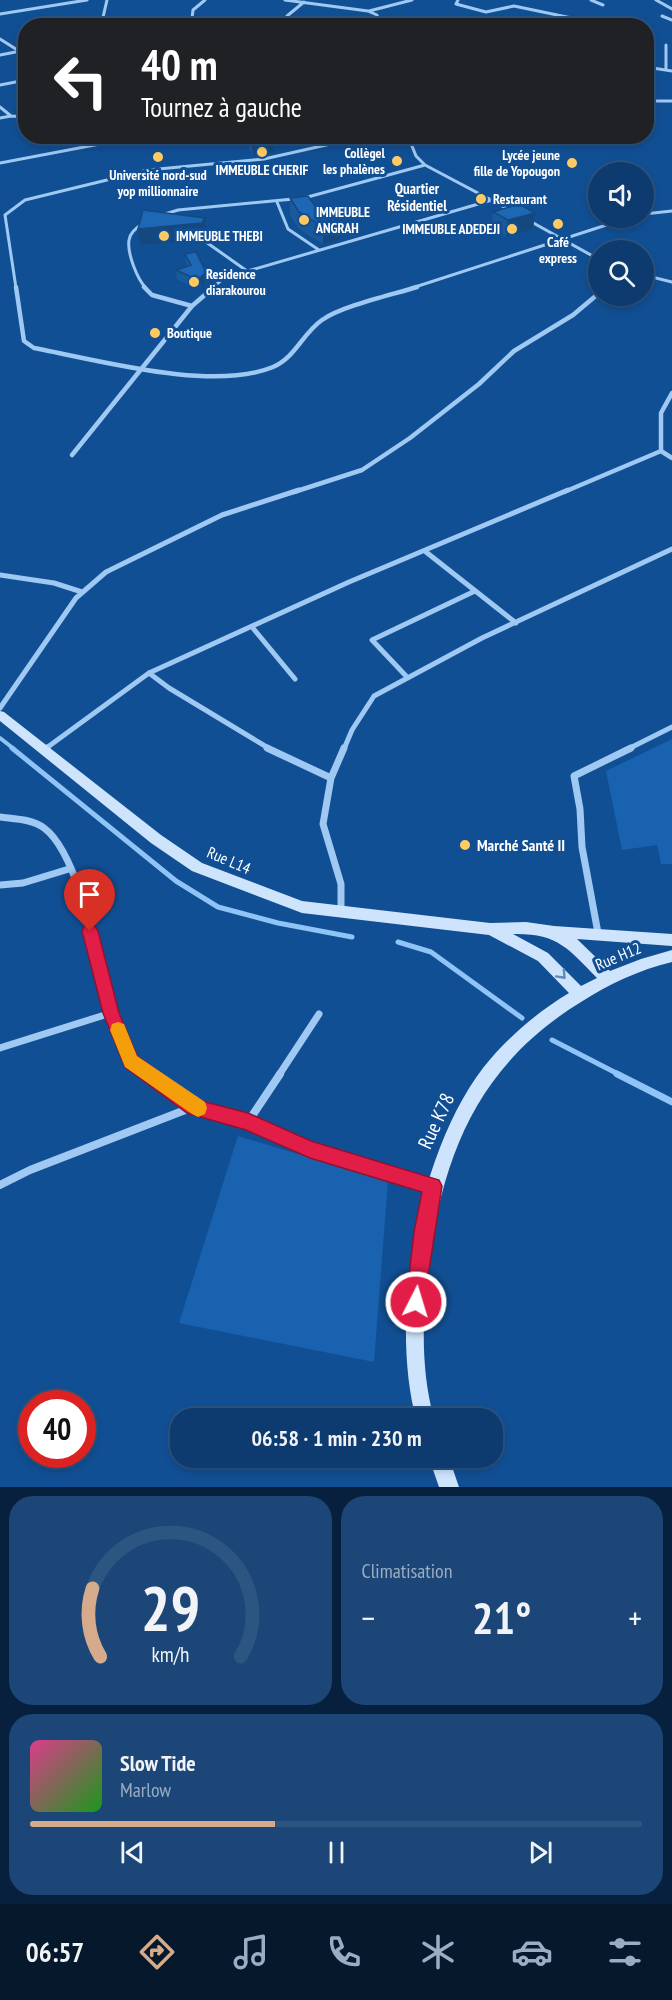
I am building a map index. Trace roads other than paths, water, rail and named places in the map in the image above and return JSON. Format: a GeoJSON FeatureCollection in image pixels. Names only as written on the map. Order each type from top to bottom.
{"type":"FeatureCollection","features":[{"type":"Feature","properties":{"kind":"street"},"geometry":{"type":"LineString","coordinates":[[0,14],[87,0]]}},
{"type":"Feature","properties":{"kind":"street"},"geometry":{"type":"LineString","coordinates":[[103,18],[107,0]]}},
{"type":"Feature","properties":{"kind":"street"},"geometry":{"type":"LineString","coordinates":[[192,18],[193,10],[205,0]]}},
{"type":"Feature","properties":{"kind":"street"},"geometry":{"type":"LineString","coordinates":[[285,0],[368,11],[377,18]]}},
{"type":"Feature","properties":{"kind":"street"},"geometry":{"type":"LineString","coordinates":[[368,11],[412,0]]}},
{"type":"Feature","properties":{"kind":"street"},"geometry":{"type":"LineString","coordinates":[[458,0],[456,4],[484,11],[514,6],[572,18]]}},
{"type":"Feature","properties":{"kind":"street"},"geometry":{"type":"LineString","coordinates":[[591,0],[603,5]]}},
{"type":"Feature","properties":{"kind":"street"},"geometry":{"type":"LineString","coordinates":[[656,0],[672,9]]}},
{"type":"Feature","properties":{"kind":"street"},"geometry":{"type":"LineString","coordinates":[[286,18],[304,2]]}},
{"type":"Feature","properties":{"kind":"street"},"geometry":{"type":"LineString","coordinates":[[663,16],[672,20]]}},
{"type":"Feature","properties":{"kind":"street"},"geometry":{"type":"LineString","coordinates":[[0,39],[18,50]]}},
{"type":"Feature","properties":{"kind":"street"},"geometry":{"type":"LineString","coordinates":[[666,45],[666,70]]}},
{"type":"Feature","properties":{"kind":"street"},"geometry":{"type":"LineString","coordinates":[[0,55],[18,51]]}},
{"type":"Feature","properties":{"kind":"street"},"geometry":{"type":"LineString","coordinates":[[654,68],[672,71]]}},
{"type":"Feature","properties":{"kind":"street"},"geometry":{"type":"LineString","coordinates":[[0,85],[18,82]]}},
{"type":"Feature","properties":{"kind":"street"},"geometry":{"type":"LineString","coordinates":[[654,101],[672,101]]}},
{"type":"Feature","properties":{"kind":"street"},"geometry":{"type":"LineString","coordinates":[[0,107],[11,116]]}},
{"type":"Feature","properties":{"kind":"street"},"geometry":{"type":"LineString","coordinates":[[0,118],[18,116]]}},
{"type":"Feature","properties":{"kind":"street"},"geometry":{"type":"LineString","coordinates":[[0,163],[100,144]]}},
{"type":"Feature","properties":{"kind":"street"},"geometry":{"type":"LineString","coordinates":[[331,144],[264,159],[148,170],[53,192],[25,201],[10,209],[5,215],[24,341],[27,345],[143,368],[228,378],[259,373],[285,361],[312,326],[330,315],[596,228]]}},
{"type":"Feature","properties":{"kind":"street"},"geometry":{"type":"LineString","coordinates":[[411,144],[416,156],[425,165],[517,213]]}},
{"type":"Feature","properties":{"kind":"street"},"geometry":{"type":"LineString","coordinates":[[159,215],[178,210],[277,202],[313,196],[425,165]]}},
{"type":"Feature","properties":{"kind":"street"},"geometry":{"type":"LineString","coordinates":[[72,455],[192,306],[224,278],[492,200]]}},
{"type":"Feature","properties":{"kind":"street"},"geometry":{"type":"LineString","coordinates":[[277,202],[288,229],[319,250]]}},
{"type":"Feature","properties":{"kind":"street"},"geometry":{"type":"LineString","coordinates":[[654,213],[672,211]]}},
{"type":"Feature","properties":{"kind":"street"},"geometry":{"type":"LineString","coordinates":[[152,218],[134,230],[129,240],[137,279],[152,295],[192,306]]}},
{"type":"Feature","properties":{"kind":"street"},"geometry":{"type":"LineString","coordinates":[[525,218],[588,253]]}},
{"type":"Feature","properties":{"kind":"street"},"geometry":{"type":"LineString","coordinates":[[206,242],[247,271]]}},
{"type":"Feature","properties":{"kind":"street"},"geometry":{"type":"LineString","coordinates":[[654,278],[672,282]]}},
{"type":"Feature","properties":{"kind":"street"},"geometry":{"type":"LineString","coordinates":[[0,708],[40,647],[82,592],[106,572],[222,515],[362,470],[410,438],[479,384],[514,351],[573,315],[588,302]]}},
{"type":"Feature","properties":{"kind":"street"},"geometry":{"type":"LineString","coordinates":[[661,451],[658,418],[665,400],[672,393]]}},
{"type":"Feature","properties":{"kind":"street"},"geometry":{"type":"LineString","coordinates":[[661,451],[672,458]]}},
{"type":"Feature","properties":{"kind":"street"},"geometry":{"type":"LineString","coordinates":[[45,750],[149,673],[349,582],[426,552],[661,451]]}},
{"type":"Feature","properties":{"kind":"street"},"geometry":{"type":"LineString","coordinates":[[341,912],[341,884],[323,824],[331,778],[366,705],[374,696],[407,677],[516,623],[672,549]]}},
{"type":"Feature","properties":{"kind":"street"},"geometry":{"type":"LineString","coordinates":[[426,552],[516,623]]}},
{"type":"Feature","properties":{"kind":"street"},"geometry":{"type":"LineString","coordinates":[[0,574],[54,584],[82,592]]}},
{"type":"Feature","properties":{"kind":"street"},"geometry":{"type":"LineString","coordinates":[[407,677],[374,645],[372,640],[475,591]]}},
{"type":"Feature","properties":{"kind":"street"},"geometry":{"type":"LineString","coordinates":[[252,627],[295,680]]}},
{"type":"Feature","properties":{"kind":"street"},"geometry":{"type":"LineString","coordinates":[[149,673],[168,689],[204,708],[288,761],[331,778]]}},
{"type":"Feature","properties":{"kind":"street","name":"Rue L14"},"geometry":{"type":"LineString","coordinates":[[0,715],[156,839],[197,867],[287,903],[341,912],[490,929],[526,928],[551,932],[574,945],[608,979]]}},
{"type":"Feature","properties":{"kind":"street"},"geometry":{"type":"LineString","coordinates":[[598,933],[582,847],[580,809],[574,776],[672,727]]}},
{"type":"Feature","properties":{"kind":"street"},"geometry":{"type":"LineString","coordinates":[[0,817],[30,821],[48,830],[63,851],[79,890],[111,1013],[131,1061],[193,1107],[248,1122],[310,1150],[433,1186]]}},
{"type":"Feature","properties":{"kind":"street"},"geometry":{"type":"LineString","coordinates":[[0,885],[23,883],[69,870]]}},
{"type":"Feature","properties":{"kind":"street","name":"Rue L14"},"geometry":{"type":"LineString","coordinates":[[490,929],[543,957],[579,994]]}},
{"type":"Feature","properties":{"kind":"street"},"geometry":{"type":"LineString","coordinates":[[551,932],[598,933],[672,940]]}},
{"type":"Feature","properties":{"kind":"street","name":"Rue H12"},"geometry":{"type":"LineString","coordinates":[[579,994],[642,964],[672,956]]}},
{"type":"Feature","properties":{"kind":"street","name":"Rue K78"},"geometry":{"type":"LineString","coordinates":[[424,1408],[415,1338],[423,1232],[433,1186],[455,1127],[494,1066],[542,1018],[579,994]]}},
{"type":"Feature","properties":{"kind":"street"},"geometry":{"type":"LineString","coordinates":[[0,1048],[111,1013]]}},
{"type":"Feature","properties":{"kind":"street"},"geometry":{"type":"LineString","coordinates":[[248,1122],[319,1014]]}},
{"type":"Feature","properties":{"kind":"street"},"geometry":{"type":"LineString","coordinates":[[0,1185],[41,1166],[193,1107]]}},
{"type":"Feature","properties":{"kind":"street"},"geometry":{"type":"LineString","coordinates":[[442,1468],[449,1487]]}},
{"type":"Feature","properties":{"kind":"waterway"},"geometry":{"type":"LineString","coordinates":[[0,738],[14,749]]}},
{"type":"Feature","properties":{"kind":"waterway"},"geometry":{"type":"LineString","coordinates":[[12,748],[176,881],[218,907],[278,923],[352,937]]}},
{"type":"Feature","properties":{"kind":"waterway"},"geometry":{"type":"LineString","coordinates":[[398,942],[431,952],[522,1018]]}},
{"type":"Feature","properties":{"kind":"waterway"},"geometry":{"type":"LineString","coordinates":[[552,1040],[620,1075]]}},
{"type":"Feature","properties":{"kind":"waterway"},"geometry":{"type":"LineString","coordinates":[[617,1074],[672,1102]]}},
{"type":"Feature","properties":{"kind":"place","name":"IMMEUBLE CHERIF"},"geometry":{"type":"Point","coordinates":[262,152]}},
{"type":"Feature","properties":{"kind":"place","name":"Université nord-sud yop millionnaire"},"geometry":{"type":"Point","coordinates":[158,157]}},
{"type":"Feature","properties":{"kind":"place","name":"Collègel les phalènes"},"geometry":{"type":"Point","coordinates":[397,161]}},
{"type":"Feature","properties":{"kind":"place","name":"Lycée jeune fille de Yopougon"},"geometry":{"type":"Point","coordinates":[572,163]}},
{"type":"Feature","properties":{"kind":"place","name":"Restaurant"},"geometry":{"type":"Point","coordinates":[481,199]}},
{"type":"Feature","properties":{"kind":"place","name":"IMMEUBLE ANGRAH"},"geometry":{"type":"Point","coordinates":[304,220]}},
{"type":"Feature","properties":{"kind":"place","name":"Café express"},"geometry":{"type":"Point","coordinates":[558,224]}},
{"type":"Feature","properties":{"kind":"place","name":"IMMEUBLE ADEDEJI"},"geometry":{"type":"Point","coordinates":[512,229]}},
{"type":"Feature","properties":{"kind":"place","name":"IMMEUBLE THEBI"},"geometry":{"type":"Point","coordinates":[164,236]}},
{"type":"Feature","properties":{"kind":"place","name":"Residence diarakourou"},"geometry":{"type":"Point","coordinates":[194,282]}},
{"type":"Feature","properties":{"kind":"place","name":"Boutique"},"geometry":{"type":"Point","coordinates":[155,333]}},
{"type":"Feature","properties":{"kind":"place","name":"Marché Santé II"},"geometry":{"type":"Point","coordinates":[465,845]}},
{"type":"Feature","properties":{"kind":"district","name":"Quartier Résidentiel"},"geometry":{"type":"Point","coordinates":[417,196]}}]}
